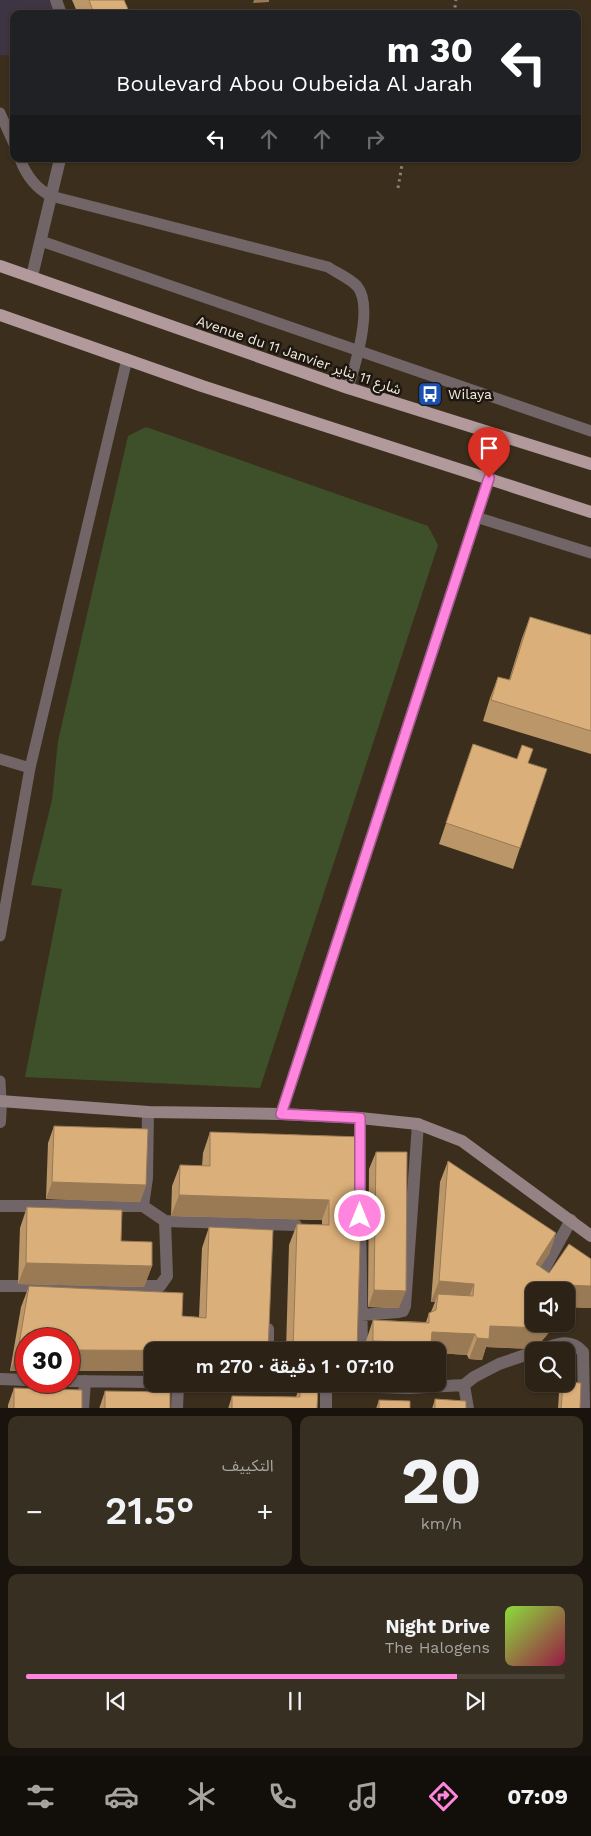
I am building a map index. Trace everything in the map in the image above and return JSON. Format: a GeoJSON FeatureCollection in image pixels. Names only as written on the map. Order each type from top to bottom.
{"type":"FeatureCollection","features":[{"type":"Feature","properties":{"kind":"main road","name":"Avenue du 11 Janvier شارع 11 يناير"},"geometry":{"type":"LineString","coordinates":[[0,266],[348,388],[590,463]]}},
{"type":"Feature","properties":{"kind":"main road"},"geometry":{"type":"LineString","coordinates":[[0,315],[202,386],[591,512]]}},
{"type":"Feature","properties":{"kind":"street"},"geometry":{"type":"LineString","coordinates":[[32,276],[59,162]]}},
{"type":"Feature","properties":{"kind":"street"},"geometry":{"type":"LineString","coordinates":[[281,1114],[489,478]]}},
{"type":"Feature","properties":{"kind":"street"},"geometry":{"type":"LineString","coordinates":[[0,1122],[0,1101],[148,1112],[281,1114],[360,1118],[418,1124],[462,1141],[591,1236]]}},
{"type":"Feature","properties":{"kind":"street"},"geometry":{"type":"LineString","coordinates":[[143,1206],[147,1178],[148,1112]]}},
{"type":"Feature","properties":{"kind":"street"},"geometry":{"type":"LineString","coordinates":[[360,1118],[360,1167]]}},
{"type":"Feature","properties":{"kind":"street"},"geometry":{"type":"LineString","coordinates":[[361,1315],[399,1312],[403,1311],[405,1306],[418,1124]]}},
{"type":"Feature","properties":{"kind":"street"},"geometry":{"type":"LineString","coordinates":[[360,1197],[362,1342]]}},
{"type":"Feature","properties":{"kind":"street"},"geometry":{"type":"LineString","coordinates":[[0,1206],[143,1206],[165,1221],[267,1230],[296,1225]]}},
{"type":"Feature","properties":{"kind":"street"},"geometry":{"type":"LineString","coordinates":[[540,1281],[543,1271],[570,1220]]}},
{"type":"Feature","properties":{"kind":"street"},"geometry":{"type":"LineString","coordinates":[[0,1286],[160,1286],[167,1276],[165,1221]]}},
{"type":"Feature","properties":{"kind":"street"},"geometry":{"type":"LineString","coordinates":[[268,1312],[268,1342]]}},
{"type":"Feature","properties":{"kind":"street"},"geometry":{"type":"LineString","coordinates":[[575,1344],[583,1352],[584,1408]]}},
{"type":"Feature","properties":{"kind":"street"},"geometry":{"type":"LineString","coordinates":[[446,1386],[464,1385],[474,1377],[499,1364],[525,1355]]}},
{"type":"Feature","properties":{"kind":"street"},"geometry":{"type":"LineString","coordinates":[[0,1379],[15,1380]]}},
{"type":"Feature","properties":{"kind":"street"},"geometry":{"type":"LineString","coordinates":[[80,1381],[144,1382]]}},
{"type":"Feature","properties":{"kind":"street"},"geometry":{"type":"LineString","coordinates":[[83,1408],[85,1381]]}},
{"type":"Feature","properties":{"kind":"street"},"geometry":{"type":"LineString","coordinates":[[464,1385],[468,1408]]}},
{"type":"Feature","properties":{"kind":"street"},"geometry":{"type":"LineString","coordinates":[[177,1408],[178,1392]]}},
{"type":"Feature","properties":{"kind":"street"},"geometry":{"type":"LineString","coordinates":[[326,1392],[326,1408]]}},
{"type":"Feature","properties":{"kind":"street"},"geometry":{"type":"LineString","coordinates":[[409,1402],[410,1392]]}},
{"type":"Feature","properties":{"kind":"lane"},"geometry":{"type":"LineString","coordinates":[[0,113],[10,135]]}},
{"type":"Feature","properties":{"kind":"lane"},"geometry":{"type":"LineString","coordinates":[[22,162],[40,190],[51,196],[328,267],[358,287],[364,304],[359,351],[348,388]]}},
{"type":"Feature","properties":{"kind":"lane"},"geometry":{"type":"LineString","coordinates":[[41,241],[591,431]]}},
{"type":"Feature","properties":{"kind":"lane"},"geometry":{"type":"LineString","coordinates":[[0,936],[30,768],[128,359]]}},
{"type":"Feature","properties":{"kind":"lane"},"geometry":{"type":"LineString","coordinates":[[476,516],[591,553]]}},
{"type":"Feature","properties":{"kind":"lane"},"geometry":{"type":"LineString","coordinates":[[0,758],[30,768]]}},
{"type":"Feature","properties":{"kind":"lane"},"geometry":{"type":"LineString","coordinates":[[0,1080],[0,1101]]}},
{"type":"Feature","properties":{"kind":"path"},"geometry":{"type":"LineString","coordinates":[[398,188],[402,162]]}},
{"type":"Feature","properties":{"kind":"shaded area"},"geometry":{"type":"Polygon","coordinates":[[[0,0],[54,0],[59,10],[10,10],[10,56],[0,55],[0,0]]]}},
{"type":"Feature","properties":{"kind":"green space"},"geometry":{"type":"Polygon","coordinates":[[[146,427],[428,526],[438,545],[260,1088],[25,1077],[62,889],[31,885],[52,800],[58,741],[128,436],[146,427]]]}},
{"type":"Feature","properties":{"kind":"building"},"geometry":{"type":"Polygon","coordinates":[[[89,0],[124,0],[128,10],[93,10],[89,0]]]}},
{"type":"Feature","properties":{"kind":"building"},"geometry":{"type":"Polygon","coordinates":[[[530,617],[591,635],[591,731],[491,700],[498,677],[510,680],[530,617]]]}},
{"type":"Feature","properties":{"kind":"building"},"geometry":{"type":"Polygon","coordinates":[[[473,744],[517,759],[522,745],[533,749],[528,763],[547,769],[520,848],[446,823],[473,744]]]}},
{"type":"Feature","properties":{"kind":"building"},"geometry":{"type":"Polygon","coordinates":[[[54,1126],[148,1129],[146,1185],[52,1182],[54,1126]]]}},
{"type":"Feature","properties":{"kind":"building"},"geometry":{"type":"Polygon","coordinates":[[[210,1132],[363,1137],[357,1342],[293,1342],[297,1224],[329,1225],[329,1200],[179,1195],[180,1165],[210,1166],[210,1132]]]}},
{"type":"Feature","properties":{"kind":"building"},"geometry":{"type":"Polygon","coordinates":[[[376,1152],[407,1152],[406,1291],[374,1290],[376,1152]]]}},
{"type":"Feature","properties":{"kind":"building"},"geometry":{"type":"Polygon","coordinates":[[[448,1161],[556,1233],[536,1264],[549,1273],[569,1244],[591,1259],[591,1286],[575,1285],[575,1282],[525,1282],[525,1327],[490,1326],[489,1339],[477,1338],[475,1334],[432,1332],[431,1342],[373,1341],[373,1320],[429,1323],[429,1313],[436,1310],[438,1294],[473,1296],[474,1284],[439,1281],[448,1161]]]}},
{"type":"Feature","properties":{"kind":"building"},"geometry":{"type":"Polygon","coordinates":[[[27,1207],[122,1210],[121,1241],[152,1242],[152,1266],[26,1263],[27,1207]]]}},
{"type":"Feature","properties":{"kind":"building"},"geometry":{"type":"Polygon","coordinates":[[[209,1227],[273,1230],[268,1342],[144,1342],[144,1350],[80,1350],[80,1328],[22,1328],[29,1286],[183,1293],[182,1316],[206,1318],[209,1227]]]}},
{"type":"Feature","properties":{"kind":"building"},"geometry":{"type":"Polygon","coordinates":[[[575,1383],[581,1383],[580,1408],[561,1408],[562,1392],[575,1392],[575,1383]]]}},
{"type":"Feature","properties":{"kind":"building"},"geometry":{"type":"Polygon","coordinates":[[[14,1388],[15,1393],[80,1393],[80,1390],[82,1390],[82,1408],[14,1408],[14,1388]]]}},
{"type":"Feature","properties":{"kind":"building"},"geometry":{"type":"Polygon","coordinates":[[[105,1391],[170,1392],[170,1408],[105,1408],[105,1391]]]}},
{"type":"Feature","properties":{"kind":"building"},"geometry":{"type":"Polygon","coordinates":[[[300,1392],[318,1392],[317,1408],[232,1408],[232,1396],[300,1397],[300,1392]]]}},
{"type":"Feature","properties":{"kind":"building"},"geometry":{"type":"Polygon","coordinates":[[[435,1399],[466,1401],[466,1408],[435,1408],[435,1399]]]}},
{"type":"Feature","properties":{"kind":"building"},"geometry":{"type":"Polygon","coordinates":[[[379,1400],[410,1401],[410,1408],[379,1408],[379,1400]]]}},
{"type":"Feature","properties":{"kind":"place","name":"Wilaya"},"geometry":{"type":"Point","coordinates":[430,394]}},
{"type":"Feature","properties":{"kind":"route"},"geometry":{"type":"LineString","coordinates":[[360,1216],[360,1118],[281,1114],[489,478]]}}]}
